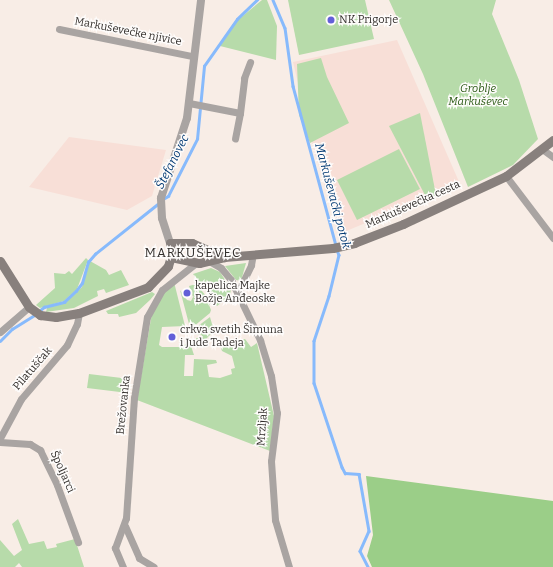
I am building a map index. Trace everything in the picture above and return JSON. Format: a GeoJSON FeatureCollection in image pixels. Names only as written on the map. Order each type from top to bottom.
{"type":"FeatureCollection","features":[{"type":"Feature","properties":{"kind":"main road","name":"Markuševečka cesta"},"geometry":{"type":"LineString","coordinates":[[202,263],[224,257],[337,247],[403,224],[506,176],[542,150],[553,140]]}},
{"type":"Feature","properties":{"kind":"main road"},"geometry":{"type":"LineString","coordinates":[[0,261],[34,311],[56,317],[80,313],[148,287],[164,272],[171,256],[170,243],[187,242],[204,247],[224,257]]}},
{"type":"Feature","properties":{"kind":"main road"},"geometry":{"type":"LineString","coordinates":[[171,256],[202,263],[205,256],[204,247]]}},
{"type":"Feature","properties":{"kind":"street"},"geometry":{"type":"LineString","coordinates":[[170,243],[160,209],[161,198],[192,104],[192,56],[201,0]]}},
{"type":"Feature","properties":{"kind":"street","name":"Markuševečke njivice"},"geometry":{"type":"LineString","coordinates":[[59,29],[192,56]]}},
{"type":"Feature","properties":{"kind":"street"},"geometry":{"type":"LineString","coordinates":[[235,139],[244,78],[250,62]]}},
{"type":"Feature","properties":{"kind":"street"},"geometry":{"type":"LineString","coordinates":[[192,104],[240,113]]}},
{"type":"Feature","properties":{"kind":"street"},"geometry":{"type":"LineString","coordinates":[[542,150],[553,157]]}},
{"type":"Feature","properties":{"kind":"street"},"geometry":{"type":"LineString","coordinates":[[506,176],[553,238]]}},
{"type":"Feature","properties":{"kind":"street"},"geometry":{"type":"LineString","coordinates":[[237,294],[251,265],[253,254]]}},
{"type":"Feature","properties":{"kind":"street","name":"Mrzljak"},"geometry":{"type":"LineString","coordinates":[[202,263],[226,273],[260,340],[271,376],[277,413],[272,461],[276,520],[289,567]]}},
{"type":"Feature","properties":{"kind":"street","name":"Brežovanka"},"geometry":{"type":"LineString","coordinates":[[123,567],[115,548],[125,526],[134,398],[147,317],[162,290],[202,263]]}},
{"type":"Feature","properties":{"kind":"street"},"geometry":{"type":"LineString","coordinates":[[0,332],[34,311]]}},
{"type":"Feature","properties":{"kind":"street","name":"Pilatuščak"},"geometry":{"type":"LineString","coordinates":[[0,438],[21,399],[67,344],[77,324],[80,313]]}},
{"type":"Feature","properties":{"kind":"street","name":"Špoljarci"},"geometry":{"type":"LineString","coordinates":[[0,442],[30,444],[40,450],[57,485],[78,542]]}},
{"type":"Feature","properties":{"kind":"street"},"geometry":{"type":"LineString","coordinates":[[125,526],[139,558],[154,567]]}},
{"type":"Feature","properties":{"kind":"shaded area"},"geometry":{"type":"Polygon","coordinates":[[[397,40],[460,184],[339,234],[314,150],[293,62],[397,40]]]}},
{"type":"Feature","properties":{"kind":"shaded area"},"geometry":{"type":"Polygon","coordinates":[[[69,137],[166,150],[152,196],[127,210],[29,187],[69,137]]]}},
{"type":"Feature","properties":{"kind":"green space"},"geometry":{"type":"Polygon","coordinates":[[[262,0],[267,0],[277,26],[276,60],[220,46],[233,24],[262,0]]]}},
{"type":"Feature","properties":{"kind":"green space","name":"NK Prigorje"},"geometry":{"type":"Polygon","coordinates":[[[288,0],[365,0],[374,39],[299,55],[288,0]]]}},
{"type":"Feature","properties":{"kind":"green space","name":"Groblje Markuševec"},"geometry":{"type":"Polygon","coordinates":[[[389,0],[496,0],[492,14],[519,80],[538,139],[513,165],[468,187],[423,74],[389,0]]]}},
{"type":"Feature","properties":{"kind":"green space"},"geometry":{"type":"Polygon","coordinates":[[[321,58],[327,77],[349,123],[310,143],[299,115],[297,64],[321,58]]]}},
{"type":"Feature","properties":{"kind":"green space"},"geometry":{"type":"Polygon","coordinates":[[[420,113],[436,195],[432,197],[426,197],[389,126],[420,113]]]}},
{"type":"Feature","properties":{"kind":"green space"},"geometry":{"type":"Polygon","coordinates":[[[399,149],[420,189],[357,220],[337,180],[399,149]]]}},
{"type":"Feature","properties":{"kind":"green space"},"geometry":{"type":"Polygon","coordinates":[[[86,258],[88,260],[77,289],[64,301],[40,308],[36,305],[55,288],[54,273],[65,274],[69,271],[72,274],[86,258]]]}},
{"type":"Feature","properties":{"kind":"green space"},"geometry":{"type":"Polygon","coordinates":[[[90,261],[106,270],[109,275],[121,270],[129,285],[106,293],[104,289],[97,291],[98,296],[74,308],[46,312],[47,308],[65,302],[82,287],[90,261]]]}},
{"type":"Feature","properties":{"kind":"green space"},"geometry":{"type":"Polygon","coordinates":[[[246,263],[241,281],[236,280],[225,266],[246,263]]]}},
{"type":"Feature","properties":{"kind":"green space"},"geometry":{"type":"Polygon","coordinates":[[[211,268],[220,272],[231,289],[230,296],[217,306],[193,274],[211,268]]]}},
{"type":"Feature","properties":{"kind":"green space"},"geometry":{"type":"Polygon","coordinates":[[[174,282],[185,326],[162,327],[159,345],[162,347],[181,347],[186,344],[191,346],[194,355],[185,355],[184,376],[193,376],[194,359],[216,360],[217,363],[207,365],[209,377],[220,378],[232,374],[231,369],[235,368],[232,356],[222,351],[220,345],[245,339],[251,347],[257,343],[274,416],[270,451],[137,400],[152,313],[160,298],[174,282]]]}},
{"type":"Feature","properties":{"kind":"green space"},"geometry":{"type":"Polygon","coordinates":[[[196,284],[212,303],[209,305],[211,310],[210,313],[193,327],[189,324],[180,290],[187,300],[191,301],[193,297],[189,286],[196,284]]]}},
{"type":"Feature","properties":{"kind":"green space"},"geometry":{"type":"Polygon","coordinates":[[[152,292],[155,294],[136,313],[119,317],[118,314],[108,314],[106,311],[152,292]]]}},
{"type":"Feature","properties":{"kind":"green space"},"geometry":{"type":"Polygon","coordinates":[[[210,317],[214,331],[197,348],[196,338],[201,338],[202,335],[195,334],[194,329],[210,317]]]}},
{"type":"Feature","properties":{"kind":"green space"},"geometry":{"type":"Polygon","coordinates":[[[89,374],[130,379],[128,393],[87,388],[89,374]]]}},
{"type":"Feature","properties":{"kind":"green space"},"geometry":{"type":"Polygon","coordinates":[[[366,476],[553,501],[553,567],[372,567],[367,556],[373,535],[366,476]]]}},
{"type":"Feature","properties":{"kind":"green space"},"geometry":{"type":"Polygon","coordinates":[[[18,519],[29,544],[44,541],[47,549],[57,547],[56,544],[75,539],[84,567],[22,567],[19,563],[15,567],[0,567],[0,540],[14,556],[22,550],[12,524],[18,519]]]}},
{"type":"Feature","properties":{"kind":"waterway","name":"Štefanovec"},"geometry":{"type":"LineString","coordinates":[[163,199],[168,196],[197,139],[204,66],[237,19],[257,0]]}},
{"type":"Feature","properties":{"kind":"waterway","name":"Markuševački potok"},"geometry":{"type":"LineString","coordinates":[[273,0],[285,28],[293,86],[336,245]]}},
{"type":"Feature","properties":{"kind":"waterway","name":"Štefanovec"},"geometry":{"type":"LineString","coordinates":[[38,312],[44,307],[64,302],[82,283],[88,262],[95,254],[159,203]]}},
{"type":"Feature","properties":{"kind":"waterway","name":"Markuševački potok"},"geometry":{"type":"LineString","coordinates":[[337,250],[339,255],[329,296],[314,341],[314,383],[342,467],[345,473],[359,474],[369,531],[360,551],[368,567]]}},
{"type":"Feature","properties":{"kind":"waterway","name":"Štefanovec"},"geometry":{"type":"LineString","coordinates":[[0,341],[12,329],[34,315]]}},
{"type":"Feature","properties":{"kind":"place","name":"NK Prigorje"},"geometry":{"type":"Point","coordinates":[331,20]}},
{"type":"Feature","properties":{"kind":"place","name":"kapelica Majke Božje Anđeoske"},"geometry":{"type":"Point","coordinates":[187,293]}},
{"type":"Feature","properties":{"kind":"place","name":"crkva svetih Šimuna i Jude Tadeja"},"geometry":{"type":"Point","coordinates":[172,337]}},
{"type":"Feature","properties":{"kind":"district","name":"MARKUŠEVEC"},"geometry":{"type":"Point","coordinates":[193,253]}}]}
